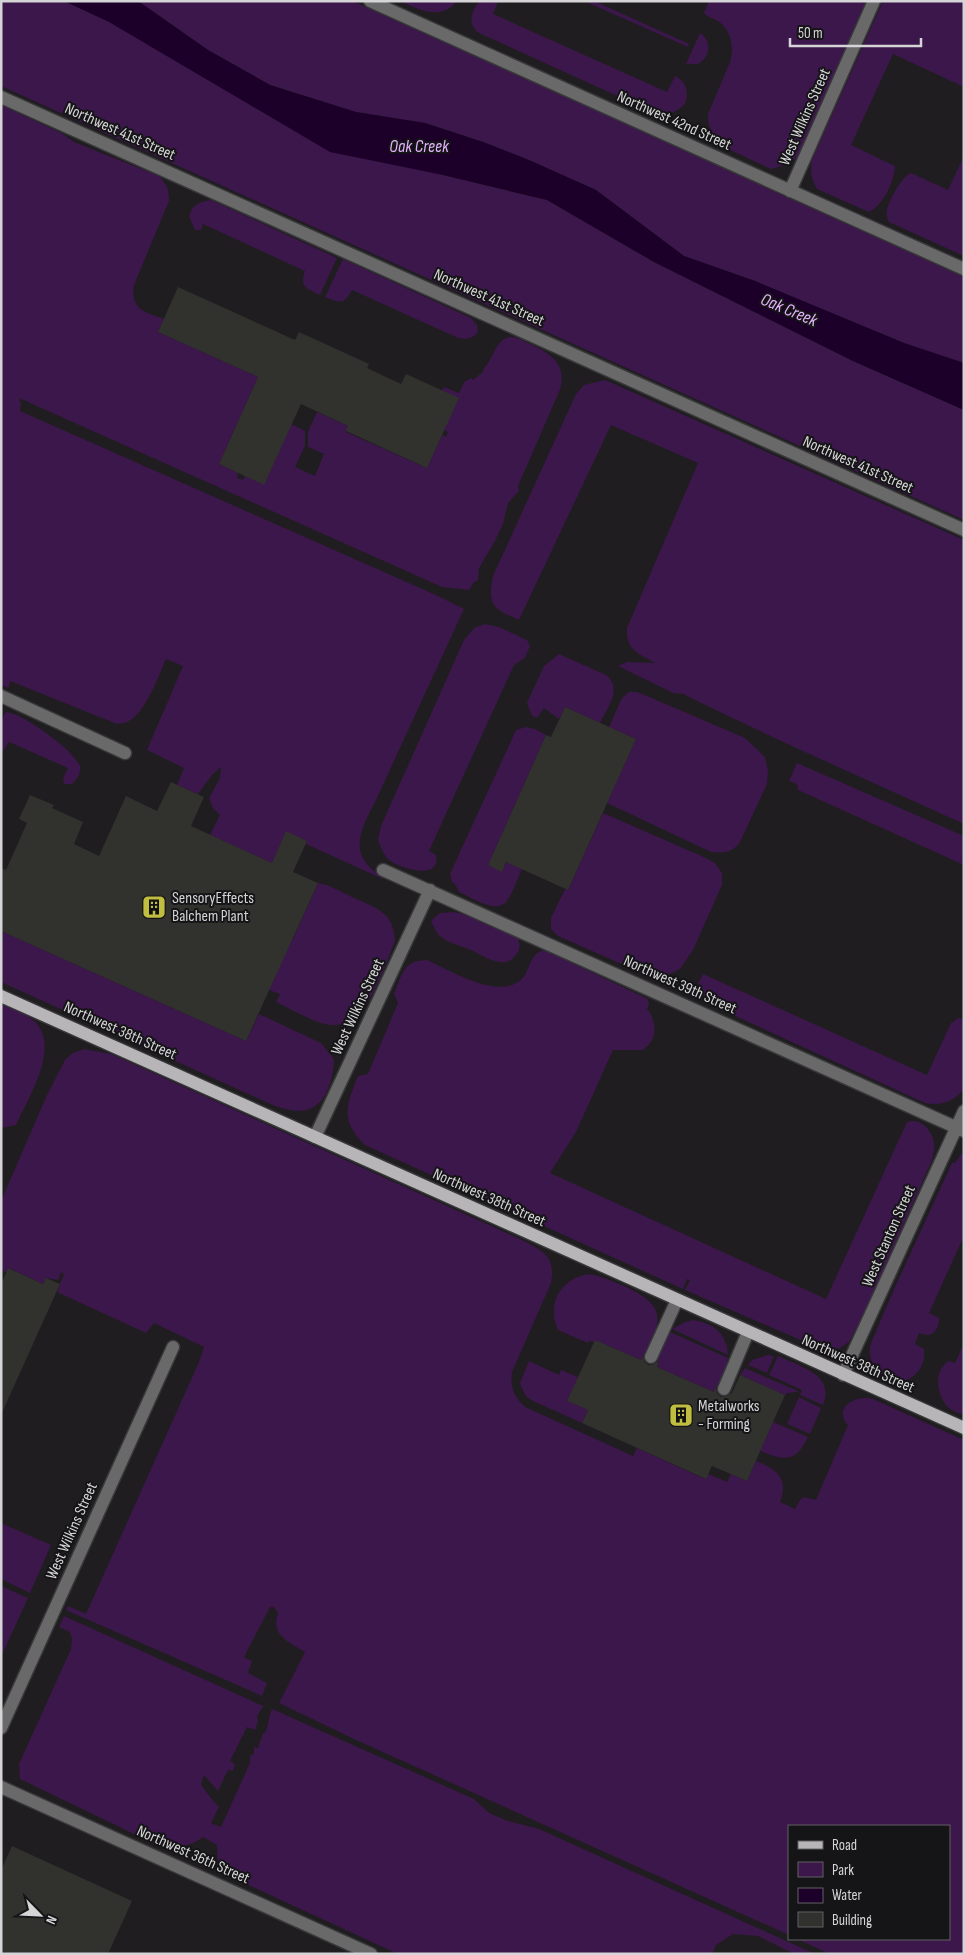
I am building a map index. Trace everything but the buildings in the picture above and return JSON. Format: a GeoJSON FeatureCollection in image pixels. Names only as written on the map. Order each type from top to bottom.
{"type":"FeatureCollection","features":[{"type":"Feature","properties":{"kind":"main road","name":"Northwest 38th Street"},"geometry":{"type":"LineString","coordinates":[[1,996],[964,1428]]}},
{"type":"Feature","properties":{"kind":"street","name":"Northwest 42nd Street"},"geometry":{"type":"LineString","coordinates":[[370,1],[964,269]]}},
{"type":"Feature","properties":{"kind":"street","name":"West Wilkins Street"},"geometry":{"type":"LineString","coordinates":[[790,191],[874,1]]}},
{"type":"Feature","properties":{"kind":"street","name":"Northwest 41st Street"},"geometry":{"type":"LineString","coordinates":[[1,97],[964,530]]}},
{"type":"Feature","properties":{"kind":"street"},"geometry":{"type":"LineString","coordinates":[[1,696],[125,753]]}},
{"type":"Feature","properties":{"kind":"street","name":"Northwest 39th Street"},"geometry":{"type":"LineString","coordinates":[[383,870],[960,1130]]}},
{"type":"Feature","properties":{"kind":"street","name":"West Wilkins Street"},"geometry":{"type":"LineString","coordinates":[[315,1137],[430,890]]}},
{"type":"Feature","properties":{"kind":"street","name":"West Stanton Street"},"geometry":{"type":"LineString","coordinates":[[843,1375],[960,1130],[964,1111]]}},
{"type":"Feature","properties":{"kind":"street"},"geometry":{"type":"LineString","coordinates":[[651,1357],[677,1300]]}},
{"type":"Feature","properties":{"kind":"street"},"geometry":{"type":"LineString","coordinates":[[724,1389],[748,1332]]}},
{"type":"Feature","properties":{"kind":"street","name":"West Wilkins Street"},"geometry":{"type":"LineString","coordinates":[[1,1728],[173,1347]]}},
{"type":"Feature","properties":{"kind":"street","name":"Northwest 36th Street"},"geometry":{"type":"LineString","coordinates":[[1,1787],[371,1954]]}},
{"type":"Feature","properties":{"kind":"green space"},"geometry":{"type":"Polygon","coordinates":[[[1,1],[64,1],[443,175],[547,200],[654,262],[853,361],[964,410],[964,520],[1,86],[1,1]]]}},
{"type":"Feature","properties":{"kind":"green space"},"geometry":{"type":"Polygon","coordinates":[[[138,1],[352,1],[964,277],[964,363],[904,343],[755,281],[684,256],[596,190],[529,160],[483,142],[425,123],[356,112],[270,85],[208,50],[138,1]]]}},
{"type":"Feature","properties":{"kind":"green space"},"geometry":{"type":"Polygon","coordinates":[[[400,1],[457,1],[444,11],[430,12],[400,1]]]}},
{"type":"Feature","properties":{"kind":"green space"},"geometry":{"type":"Polygon","coordinates":[[[480,1],[498,1],[493,14],[667,92],[675,76],[679,78],[686,88],[685,104],[673,112],[657,114],[479,33],[473,26],[472,17],[474,9],[480,1]]]}},
{"type":"Feature","properties":{"kind":"green space"},"geometry":{"type":"Polygon","coordinates":[[[584,1],[594,1],[689,44],[688,47],[584,1]]]}},
{"type":"Feature","properties":{"kind":"green space"},"geometry":{"type":"Polygon","coordinates":[[[709,1],[872,1],[799,157],[782,166],[771,169],[724,147],[725,145],[717,139],[710,128],[708,114],[730,62],[732,45],[729,34],[723,25],[704,13],[709,1]]]}},
{"type":"Feature","properties":{"kind":"green space"},"geometry":{"type":"Polygon","coordinates":[[[883,1],[964,1],[964,87],[893,54],[851,145],[895,166],[893,179],[884,198],[869,212],[817,189],[812,178],[811,168],[812,160],[883,1]]]}},
{"type":"Feature","properties":{"kind":"green space"},"geometry":{"type":"Polygon","coordinates":[[[700,33],[707,41],[707,53],[698,64],[686,64],[700,33]]]}},
{"type":"Feature","properties":{"kind":"green space"},"geometry":{"type":"Polygon","coordinates":[[[1,105],[63,134],[74,142],[159,176],[162,179],[168,189],[169,201],[134,285],[134,299],[140,308],[164,319],[158,332],[258,377],[219,464],[238,473],[237,478],[243,480],[245,476],[264,484],[291,424],[305,431],[305,446],[295,467],[315,476],[324,454],[308,447],[308,432],[317,412],[348,426],[346,432],[427,468],[442,435],[446,437],[448,432],[444,430],[442,390],[444,387],[459,393],[464,382],[471,378],[473,380],[484,371],[483,369],[502,341],[509,337],[520,339],[544,351],[556,361],[559,367],[561,382],[559,392],[518,486],[519,491],[508,503],[503,524],[479,568],[478,580],[473,583],[469,590],[442,587],[19,398],[21,404],[20,411],[464,609],[361,833],[361,853],[365,862],[386,879],[306,844],[307,841],[286,832],[272,863],[210,835],[220,815],[213,808],[209,798],[220,778],[221,767],[212,775],[198,794],[177,785],[184,768],[147,750],[183,666],[166,659],[141,710],[129,721],[117,724],[10,681],[9,688],[1,685],[1,105]]]}},
{"type":"Feature","properties":{"kind":"green space"},"geometry":{"type":"Polygon","coordinates":[[[964,156],[964,256],[889,222],[887,213],[893,195],[907,175],[911,173],[948,190],[964,156]]]}},
{"type":"Feature","properties":{"kind":"green space"},"geometry":{"type":"Polygon","coordinates":[[[211,200],[337,258],[320,295],[305,286],[303,281],[305,271],[203,224],[201,230],[195,230],[189,216],[192,209],[197,204],[211,200]]]}},
{"type":"Feature","properties":{"kind":"green space"},"geometry":{"type":"Polygon","coordinates":[[[343,259],[471,318],[477,325],[478,332],[469,338],[458,338],[352,290],[347,298],[341,301],[334,301],[325,297],[343,259]]]}},
{"type":"Feature","properties":{"kind":"green space"},"geometry":{"type":"Polygon","coordinates":[[[605,380],[964,540],[964,824],[683,694],[673,693],[618,666],[627,662],[655,663],[638,654],[631,647],[627,636],[627,628],[698,463],[611,425],[519,620],[503,613],[494,605],[491,594],[493,576],[576,394],[584,385],[605,380]]]}},
{"type":"Feature","properties":{"kind":"green space"},"geometry":{"type":"Polygon","coordinates":[[[485,624],[499,627],[527,640],[530,646],[525,658],[514,665],[429,851],[436,855],[436,863],[432,868],[426,870],[408,869],[399,866],[384,854],[378,840],[381,826],[464,640],[474,628],[485,624]]]}},
{"type":"Feature","properties":{"kind":"green space"},"geometry":{"type":"Polygon","coordinates":[[[559,654],[606,675],[611,680],[614,692],[600,723],[565,707],[559,719],[544,708],[537,718],[532,716],[527,703],[544,666],[559,654]]]}},
{"type":"Feature","properties":{"kind":"green space"},"geometry":{"type":"Polygon","coordinates":[[[629,692],[637,692],[745,738],[765,757],[768,771],[767,784],[739,844],[730,851],[711,852],[607,803],[636,739],[609,727],[622,698],[629,692]]]}},
{"type":"Feature","properties":{"kind":"green space"},"geometry":{"type":"Polygon","coordinates":[[[6,712],[35,725],[59,743],[77,760],[80,771],[72,784],[64,784],[63,778],[68,768],[9,742],[1,754],[1,720],[6,712]]]}},
{"type":"Feature","properties":{"kind":"green space"},"geometry":{"type":"Polygon","coordinates":[[[526,727],[546,735],[488,865],[502,871],[506,862],[522,869],[506,902],[496,906],[489,905],[459,892],[452,882],[450,874],[516,730],[526,727]]]}},
{"type":"Feature","properties":{"kind":"green space"},"geometry":{"type":"Polygon","coordinates":[[[797,763],[964,836],[964,865],[798,790],[797,784],[789,781],[797,763]]]}},
{"type":"Feature","properties":{"kind":"green space"},"geometry":{"type":"Polygon","coordinates":[[[603,813],[706,858],[715,863],[722,873],[722,885],[693,950],[680,969],[663,977],[649,976],[558,936],[551,929],[551,918],[565,889],[568,890],[603,813]]]}},
{"type":"Feature","properties":{"kind":"green space"},"geometry":{"type":"Polygon","coordinates":[[[318,883],[327,885],[382,912],[391,923],[395,941],[379,980],[364,1007],[354,1017],[343,1023],[330,1025],[310,1019],[276,1002],[280,994],[269,990],[288,940],[292,941],[318,883]]]}},
{"type":"Feature","properties":{"kind":"green space"},"geometry":{"type":"Polygon","coordinates":[[[453,912],[467,915],[518,938],[520,947],[517,954],[506,962],[495,961],[441,937],[431,921],[440,913],[453,912]]]}},
{"type":"Feature","properties":{"kind":"green space"},"geometry":{"type":"Polygon","coordinates":[[[1,931],[246,1041],[259,1014],[321,1043],[334,1059],[330,1085],[322,1100],[316,1106],[296,1111],[275,1106],[1,982],[1,931]]]}},
{"type":"Feature","properties":{"kind":"green space"},"geometry":{"type":"Polygon","coordinates":[[[544,950],[648,999],[647,1009],[654,1024],[654,1037],[643,1050],[613,1050],[576,1132],[550,1173],[826,1299],[907,1122],[921,1123],[929,1130],[934,1146],[932,1160],[866,1309],[849,1342],[840,1348],[831,1350],[819,1348],[685,1290],[690,1280],[687,1279],[683,1289],[365,1145],[357,1136],[349,1120],[348,1104],[358,1076],[368,1074],[398,1003],[394,994],[404,970],[408,966],[427,960],[479,983],[506,986],[518,982],[526,973],[534,956],[544,950]]]}},
{"type":"Feature","properties":{"kind":"green space"},"geometry":{"type":"Polygon","coordinates":[[[703,974],[927,1075],[951,1023],[958,1018],[964,1019],[964,1089],[947,1102],[937,1104],[925,1103],[718,1008],[697,993],[695,989],[703,974]]]}},
{"type":"Feature","properties":{"kind":"green space"},"geometry":{"type":"Polygon","coordinates":[[[1,1004],[35,1022],[42,1032],[45,1045],[40,1073],[16,1125],[1,1128],[1,1004]]]}},
{"type":"Feature","properties":{"kind":"green space"},"geometry":{"type":"Polygon","coordinates":[[[84,1049],[111,1054],[522,1240],[542,1251],[550,1260],[552,1266],[551,1283],[512,1372],[514,1391],[525,1407],[633,1456],[637,1448],[705,1479],[708,1474],[727,1482],[731,1474],[747,1481],[756,1461],[775,1471],[782,1481],[783,1487],[780,1502],[795,1509],[804,1497],[816,1500],[848,1425],[844,1419],[844,1408],[853,1401],[866,1398],[873,1399],[964,1440],[964,1954],[830,1954],[799,1940],[950,1940],[950,1825],[788,1825],[788,1935],[354,1739],[279,1703],[305,1652],[282,1637],[276,1621],[278,1613],[274,1607],[270,1607],[244,1657],[252,1661],[248,1673],[267,1683],[262,1696],[66,1610],[68,1606],[86,1614],[204,1347],[154,1323],[146,1333],[57,1292],[64,1274],[61,1272],[58,1280],[46,1278],[43,1284],[9,1268],[7,1272],[1,1271],[1,1201],[47,1095],[65,1060],[73,1053],[84,1049]]]}},
{"type":"Feature","properties":{"kind":"green space"},"geometry":{"type":"Polygon","coordinates":[[[964,1153],[964,1236],[929,1313],[939,1318],[939,1323],[931,1334],[919,1333],[915,1344],[924,1349],[924,1360],[914,1376],[897,1382],[888,1380],[880,1375],[873,1366],[870,1351],[871,1342],[952,1163],[955,1163],[964,1153]]]}},
{"type":"Feature","properties":{"kind":"green space"},"geometry":{"type":"Polygon","coordinates":[[[589,1274],[626,1287],[648,1300],[654,1307],[657,1314],[656,1332],[646,1355],[644,1354],[641,1360],[595,1340],[588,1343],[558,1330],[554,1311],[558,1294],[571,1281],[579,1276],[589,1274]]]}},
{"type":"Feature","properties":{"kind":"green space"},"geometry":{"type":"Polygon","coordinates":[[[693,1320],[700,1321],[718,1330],[725,1341],[728,1355],[672,1329],[693,1320]]]}},
{"type":"Feature","properties":{"kind":"green space"},"geometry":{"type":"Polygon","coordinates":[[[670,1332],[728,1358],[727,1365],[714,1392],[657,1367],[659,1361],[657,1360],[670,1332]]]}},
{"type":"Feature","properties":{"kind":"green space"},"geometry":{"type":"Polygon","coordinates":[[[964,1343],[964,1415],[946,1405],[940,1394],[938,1381],[944,1365],[949,1361],[955,1363],[964,1343]]]}},
{"type":"Feature","properties":{"kind":"green space"},"geometry":{"type":"Polygon","coordinates":[[[768,1355],[774,1356],[767,1373],[748,1365],[752,1360],[768,1355]]]}},
{"type":"Feature","properties":{"kind":"green space"},"geometry":{"type":"Polygon","coordinates":[[[778,1356],[805,1368],[820,1379],[826,1395],[823,1405],[800,1395],[802,1390],[769,1375],[778,1356]]]}},
{"type":"Feature","properties":{"kind":"green space"},"geometry":{"type":"Polygon","coordinates":[[[529,1361],[559,1375],[561,1370],[578,1377],[568,1401],[588,1410],[582,1423],[531,1400],[525,1395],[520,1383],[529,1361]]]}},
{"type":"Feature","properties":{"kind":"green space"},"geometry":{"type":"Polygon","coordinates":[[[745,1368],[798,1391],[785,1395],[740,1375],[745,1368]]]}},
{"type":"Feature","properties":{"kind":"green space"},"geometry":{"type":"Polygon","coordinates":[[[799,1397],[821,1408],[810,1434],[787,1424],[799,1397]]]}},
{"type":"Feature","properties":{"kind":"green space"},"geometry":{"type":"Polygon","coordinates":[[[773,1422],[808,1437],[799,1452],[788,1458],[783,1458],[760,1451],[773,1422]]]}},
{"type":"Feature","properties":{"kind":"green space"},"geometry":{"type":"Polygon","coordinates":[[[1,1523],[51,1545],[30,1593],[1,1579],[1,1523]]]}},
{"type":"Feature","properties":{"kind":"green space"},"geometry":{"type":"Polygon","coordinates":[[[1,1586],[28,1598],[1,1657],[1,1586]]]}},
{"type":"Feature","properties":{"kind":"green space"},"geometry":{"type":"Polygon","coordinates":[[[64,1616],[263,1706],[257,1717],[258,1721],[255,1730],[247,1727],[230,1761],[235,1764],[233,1771],[228,1770],[218,1791],[204,1775],[201,1784],[219,1807],[211,1823],[221,1827],[250,1763],[250,1756],[254,1754],[254,1747],[258,1748],[263,1733],[265,1733],[272,1709],[474,1799],[489,1813],[508,1821],[539,1829],[815,1954],[794,1954],[758,1936],[733,1934],[716,1945],[712,1954],[398,1954],[227,1875],[218,1866],[217,1845],[203,1837],[187,1845],[169,1847],[157,1845],[20,1779],[19,1764],[71,1649],[72,1639],[70,1632],[59,1627],[64,1616]]]}},
{"type":"Feature","properties":{"kind":"water","name":"Oak Creek"},"geometry":{"type":"Polygon","coordinates":[[[64,1],[138,1],[208,50],[270,85],[356,112],[425,123],[483,142],[529,160],[596,190],[684,256],[755,281],[904,343],[964,363],[964,410],[853,361],[654,262],[547,200],[443,175],[330,152],[109,22],[64,1]]]}},
{"type":"Feature","properties":{"kind":"place","name":"SensoryEffects Balchem Plant"},"geometry":{"type":"Point","coordinates":[154,907]}},
{"type":"Feature","properties":{"kind":"place","name":"Metalworks - Forming"},"geometry":{"type":"Point","coordinates":[681,1415]}}]}
